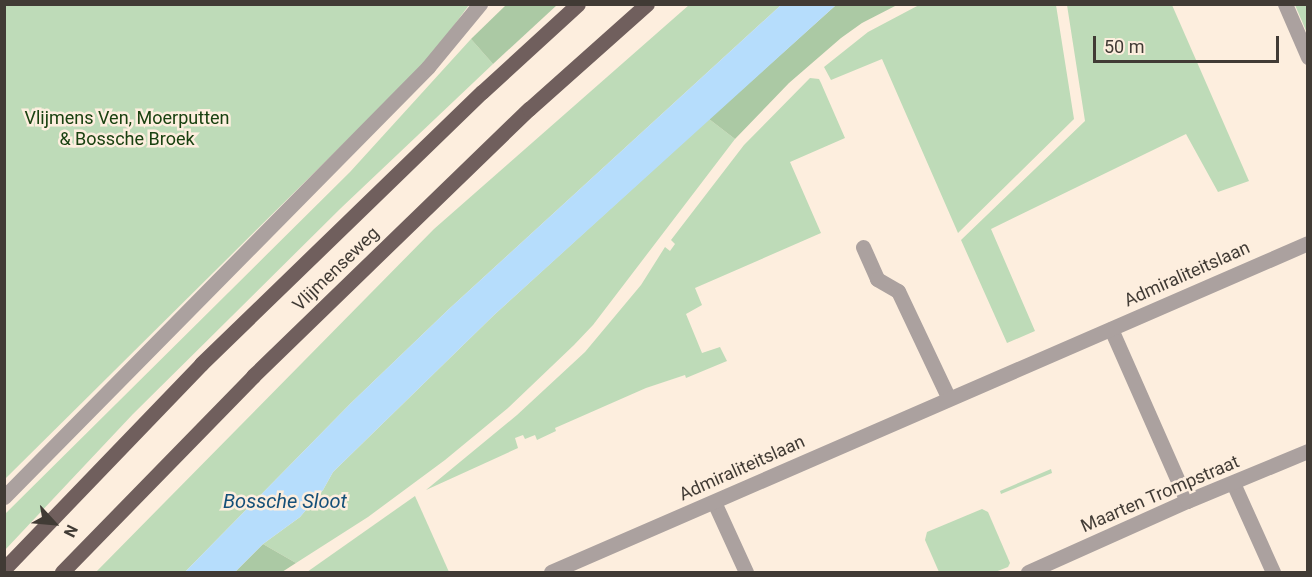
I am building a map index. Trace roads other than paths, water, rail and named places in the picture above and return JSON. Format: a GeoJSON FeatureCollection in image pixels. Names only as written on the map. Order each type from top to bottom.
{"type":"FeatureCollection","features":[{"type":"Feature","properties":{"kind":"main road","name":"Vlijmenseweg"},"geometry":{"type":"LineString","coordinates":[[4,569],[201,364],[482,92],[578,4]]}},
{"type":"Feature","properties":{"kind":"main road","name":"Vlijmenseweg"},"geometry":{"type":"LineString","coordinates":[[62,573],[253,376],[529,110],[647,4]]}},
{"type":"Feature","properties":{"kind":"street"},"geometry":{"type":"LineString","coordinates":[[4,497],[428,67],[480,4]]}},
{"type":"Feature","properties":{"kind":"street"},"geometry":{"type":"LineString","coordinates":[[1285,4],[1308,57]]}},
{"type":"Feature","properties":{"kind":"street","name":"Admiraliteitslaan"},"geometry":{"type":"LineString","coordinates":[[551,573],[948,397],[1308,243]]}},
{"type":"Feature","properties":{"kind":"street"},"geometry":{"type":"LineString","coordinates":[[863,247],[877,279],[898,291],[948,397]]}},
{"type":"Feature","properties":{"kind":"street"},"geometry":{"type":"LineString","coordinates":[[1111,329],[1187,501]]}},
{"type":"Feature","properties":{"kind":"street","name":"Maarten Trompstraat"},"geometry":{"type":"LineString","coordinates":[[1028,573],[1187,501],[1308,451]]}},
{"type":"Feature","properties":{"kind":"street"},"geometry":{"type":"LineString","coordinates":[[1233,483],[1273,573]]}},
{"type":"Feature","properties":{"kind":"street"},"geometry":{"type":"LineString","coordinates":[[714,502],[746,573]]}},
{"type":"Feature","properties":{"kind":"water","name":"Bossche Sloot"},"geometry":{"type":"Polygon","coordinates":[[[781,5],[836,5],[494,315],[333,472],[323,490],[300,517],[263,544],[235,572],[185,572],[351,403],[449,309],[781,5]]]}},
{"type":"Feature","properties":{"kind":"park label","name":"Vlijmens Ven, Moerputten & Bossche Broek"},"geometry":{"type":"Point","coordinates":[127,129]}}]}
